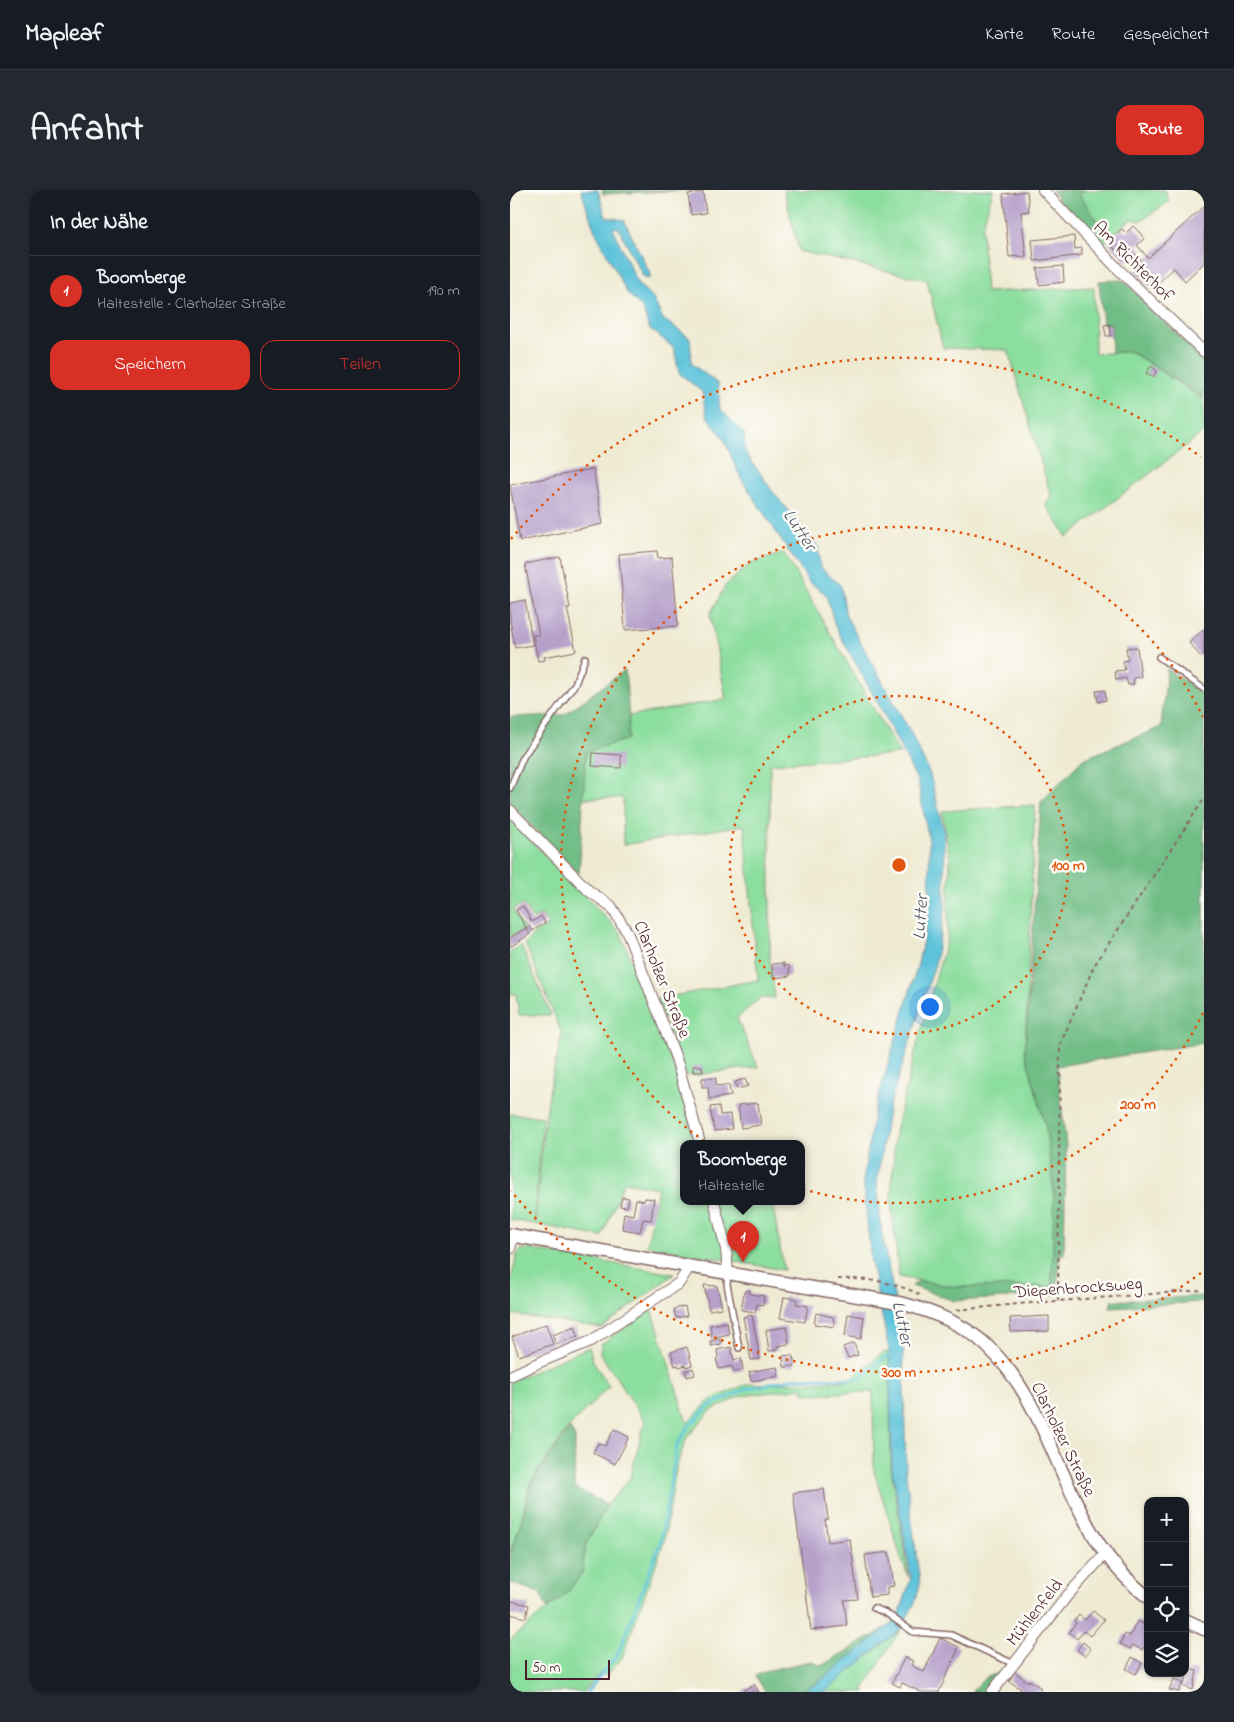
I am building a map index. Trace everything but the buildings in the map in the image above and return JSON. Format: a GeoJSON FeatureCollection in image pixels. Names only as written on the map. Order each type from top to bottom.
{"type":"FeatureCollection","features":[{"type":"Feature","properties":{"kind":"street","name":"Am Richterhof"},"geometry":{"type":"LineString","coordinates":[[1043,190],[1117,268],[1204,352]]}},
{"type":"Feature","properties":{"kind":"street","name":"Clarholzer Straße"},"geometry":{"type":"LineString","coordinates":[[510,810],[589,891],[611,906],[627,932],[676,1058],[699,1140]]}},
{"type":"Feature","properties":{"kind":"street"},"geometry":{"type":"LineString","coordinates":[[715,1205],[726,1249],[728,1273]]}},
{"type":"Feature","properties":{"kind":"street","name":"Clarholzer Straße"},"geometry":{"type":"LineString","coordinates":[[512,1235],[904,1304],[927,1310],[949,1319],[986,1344],[1005,1366],[1035,1414],[1088,1527],[1105,1554],[1135,1588],[1144,1594]]}},
{"type":"Feature","properties":{"kind":"street"},"geometry":{"type":"LineString","coordinates":[[510,1249],[512,1235]]}},
{"type":"Feature","properties":{"kind":"street"},"geometry":{"type":"LineString","coordinates":[[510,1376],[591,1341],[679,1283],[690,1266]]}},
{"type":"Feature","properties":{"kind":"street","name":"Mühlenfeld"},"geometry":{"type":"LineString","coordinates":[[992,1692],[1067,1596],[1105,1554]]}},
{"type":"Feature","properties":{"kind":"street"},"geometry":{"type":"LineString","coordinates":[[1189,1622],[1204,1629]]}},
{"type":"Feature","properties":{"kind":"lane"},"geometry":{"type":"LineString","coordinates":[[1159,657],[1204,689]]}},
{"type":"Feature","properties":{"kind":"lane"},"geometry":{"type":"LineString","coordinates":[[510,788],[524,755],[575,684],[585,658]]}},
{"type":"Feature","properties":{"kind":"lane"},"geometry":{"type":"LineString","coordinates":[[728,1273],[727,1284],[739,1348]]}},
{"type":"Feature","properties":{"kind":"lane"},"geometry":{"type":"LineString","coordinates":[[874,1608],[913,1632],[950,1635],[1014,1664]]}},
{"type":"Feature","properties":{"kind":"path"},"geometry":{"type":"LineString","coordinates":[[1058,1301],[1060,1045],[1094,966],[1204,799]]}},
{"type":"Feature","properties":{"kind":"path"},"geometry":{"type":"LineString","coordinates":[[865,1280],[902,1286]]}},
{"type":"Feature","properties":{"kind":"path","name":"Diepenbrocksweg"},"geometry":{"type":"LineString","coordinates":[[954,1312],[958,1309],[1204,1290]]}},
{"type":"Feature","properties":{"kind":"green space"},"geometry":{"type":"Polygon","coordinates":[[[602,190],[692,190],[603,194],[602,190]]]}},
{"type":"Feature","properties":{"kind":"green space"},"geometry":{"type":"Polygon","coordinates":[[[784,190],[993,190],[982,228],[986,292],[1094,287],[1095,354],[1130,351],[1204,400],[1204,432],[1067,537],[1046,505],[1051,496],[1008,350],[943,348],[927,280],[799,251],[784,190]]]}},
{"type":"Feature","properties":{"kind":"green space"},"geometry":{"type":"Polygon","coordinates":[[[1052,190],[1085,190],[1079,193],[1099,224],[1090,232],[1060,202],[1052,190]]]}},
{"type":"Feature","properties":{"kind":"green space"},"geometry":{"type":"Polygon","coordinates":[[[1085,190],[1165,190],[1169,202],[1140,221],[1131,219],[1103,243],[1090,232],[1079,193],[1085,190]]]}},
{"type":"Feature","properties":{"kind":"green space"},"geometry":{"type":"Polygon","coordinates":[[[1123,280],[1204,361],[1204,398],[1130,351],[1112,353],[1111,323],[1103,324],[1099,281],[1123,280]]]}},
{"type":"Feature","properties":{"kind":"green space"},"geometry":{"type":"Polygon","coordinates":[[[784,553],[900,754],[770,764],[770,960],[775,998],[760,998],[737,1018],[758,1067],[686,1076],[657,999],[758,980],[744,825],[623,845],[623,798],[582,798],[586,751],[628,739],[629,716],[726,699],[710,614],[726,585],[750,564],[784,553]]]}},
{"type":"Feature","properties":{"kind":"green space"},"geometry":{"type":"Polygon","coordinates":[[[1167,669],[1204,694],[1204,1043],[1057,1066],[1066,1146],[1064,1255],[1055,1251],[1060,1254],[1056,1295],[954,1301],[912,1286],[919,1281],[956,1287],[1052,1286],[1054,1192],[1046,1128],[1025,1052],[1041,802],[1083,759],[1161,727],[1167,669]]]}},
{"type":"Feature","properties":{"kind":"green space"},"geometry":{"type":"Polygon","coordinates":[[[625,670],[629,716],[628,739],[586,752],[579,874],[552,848],[510,802],[510,717],[564,715],[625,670]]]}},
{"type":"Feature","properties":{"kind":"green space"},"geometry":{"type":"Polygon","coordinates":[[[1035,805],[1025,1052],[1046,1128],[1054,1192],[1052,1287],[956,1287],[899,1277],[891,1202],[895,1132],[920,1033],[947,939],[950,860],[942,811],[1035,805]]]}},
{"type":"Feature","properties":{"kind":"green space"},"geometry":{"type":"Polygon","coordinates":[[[510,819],[620,932],[678,1078],[695,1140],[680,1140],[680,1205],[773,1205],[784,1270],[647,1246],[658,1188],[624,1182],[602,1237],[535,1224],[543,1135],[550,1087],[562,1034],[525,943],[549,924],[542,915],[533,919],[523,904],[513,909],[524,929],[510,936],[510,819]]]}},
{"type":"Feature","properties":{"kind":"green space"},"geometry":{"type":"Polygon","coordinates":[[[521,945],[551,1015],[519,1015],[516,994],[510,994],[510,952],[521,945]]]}},
{"type":"Feature","properties":{"kind":"green space"},"geometry":{"type":"Polygon","coordinates":[[[510,1114],[543,1117],[534,1224],[510,1220],[510,1114]]]}},
{"type":"Feature","properties":{"kind":"green space"},"geometry":{"type":"Polygon","coordinates":[[[528,1249],[674,1274],[602,1328],[510,1314],[510,1285],[517,1254],[521,1250],[528,1249]]]}},
{"type":"Feature","properties":{"kind":"green space"},"geometry":{"type":"Polygon","coordinates":[[[1204,1296],[1204,1302],[1110,1307],[1112,1301],[1204,1296]]]}},
{"type":"Feature","properties":{"kind":"green space"},"geometry":{"type":"Polygon","coordinates":[[[652,1309],[687,1423],[710,1400],[747,1384],[847,1381],[884,1352],[889,1352],[891,1468],[909,1578],[874,1471],[873,1392],[805,1394],[802,1388],[741,1396],[710,1411],[687,1437],[677,1465],[664,1542],[622,1658],[606,1676],[601,1672],[583,1692],[519,1692],[510,1686],[510,1640],[568,1592],[582,1573],[586,1544],[607,1505],[630,1478],[645,1421],[600,1353],[601,1344],[652,1309]]]}},
{"type":"Feature","properties":{"kind":"green space"},"geometry":{"type":"Polygon","coordinates":[[[589,1347],[593,1361],[609,1386],[569,1427],[530,1483],[520,1526],[510,1553],[510,1382],[589,1347]]]}},
{"type":"Feature","properties":{"kind":"green space"},"geometry":{"type":"Polygon","coordinates":[[[570,1428],[575,1437],[574,1488],[607,1505],[586,1544],[582,1573],[568,1592],[547,1609],[540,1593],[510,1583],[510,1555],[531,1483],[570,1428]]]}},
{"type":"Feature","properties":{"kind":"green space"},"geometry":{"type":"Polygon","coordinates":[[[891,1625],[815,1685],[798,1692],[766,1692],[755,1676],[769,1670],[812,1661],[821,1666],[891,1625]]]}},
{"type":"Feature","properties":{"kind":"green space"},"geometry":{"type":"Polygon","coordinates":[[[901,1629],[863,1690],[866,1692],[824,1692],[901,1629]]]}},
{"type":"Feature","properties":{"kind":"green space"},"geometry":{"type":"Polygon","coordinates":[[[998,1673],[986,1692],[971,1692],[985,1678],[998,1673]]]}},
{"type":"Feature","properties":{"kind":"water","name":"Lutter"},"geometry":{"type":"Polygon","coordinates":[[[581,190],[598,190],[606,217],[624,220],[650,274],[650,279],[643,276],[618,227],[613,229],[638,284],[652,297],[663,319],[690,338],[692,364],[718,384],[720,409],[744,433],[745,452],[773,492],[818,547],[820,567],[841,586],[846,616],[911,733],[930,774],[944,832],[945,909],[935,964],[888,1110],[877,1183],[882,1235],[903,1341],[906,1474],[920,1584],[915,1603],[901,1629],[824,1692],[798,1692],[815,1685],[893,1623],[900,1613],[911,1578],[892,1469],[889,1350],[871,1262],[863,1181],[874,1111],[918,964],[930,906],[929,841],[918,782],[881,709],[835,626],[826,594],[809,582],[744,483],[723,437],[707,417],[702,392],[679,373],[674,348],[649,328],[643,309],[627,293],[594,229],[581,190]]]}},
{"type":"Feature","properties":{"kind":"waterway"},"geometry":{"type":"LineString","coordinates":[[587,1692],[618,1654],[661,1541],[677,1445],[688,1427],[709,1406],[746,1389],[796,1378],[858,1379],[889,1355],[892,1355]]}},
{"type":"Feature","properties":{"kind":"place","name":"Boomberge"},"geometry":{"type":"Point","coordinates":[743,1262]}}]}
